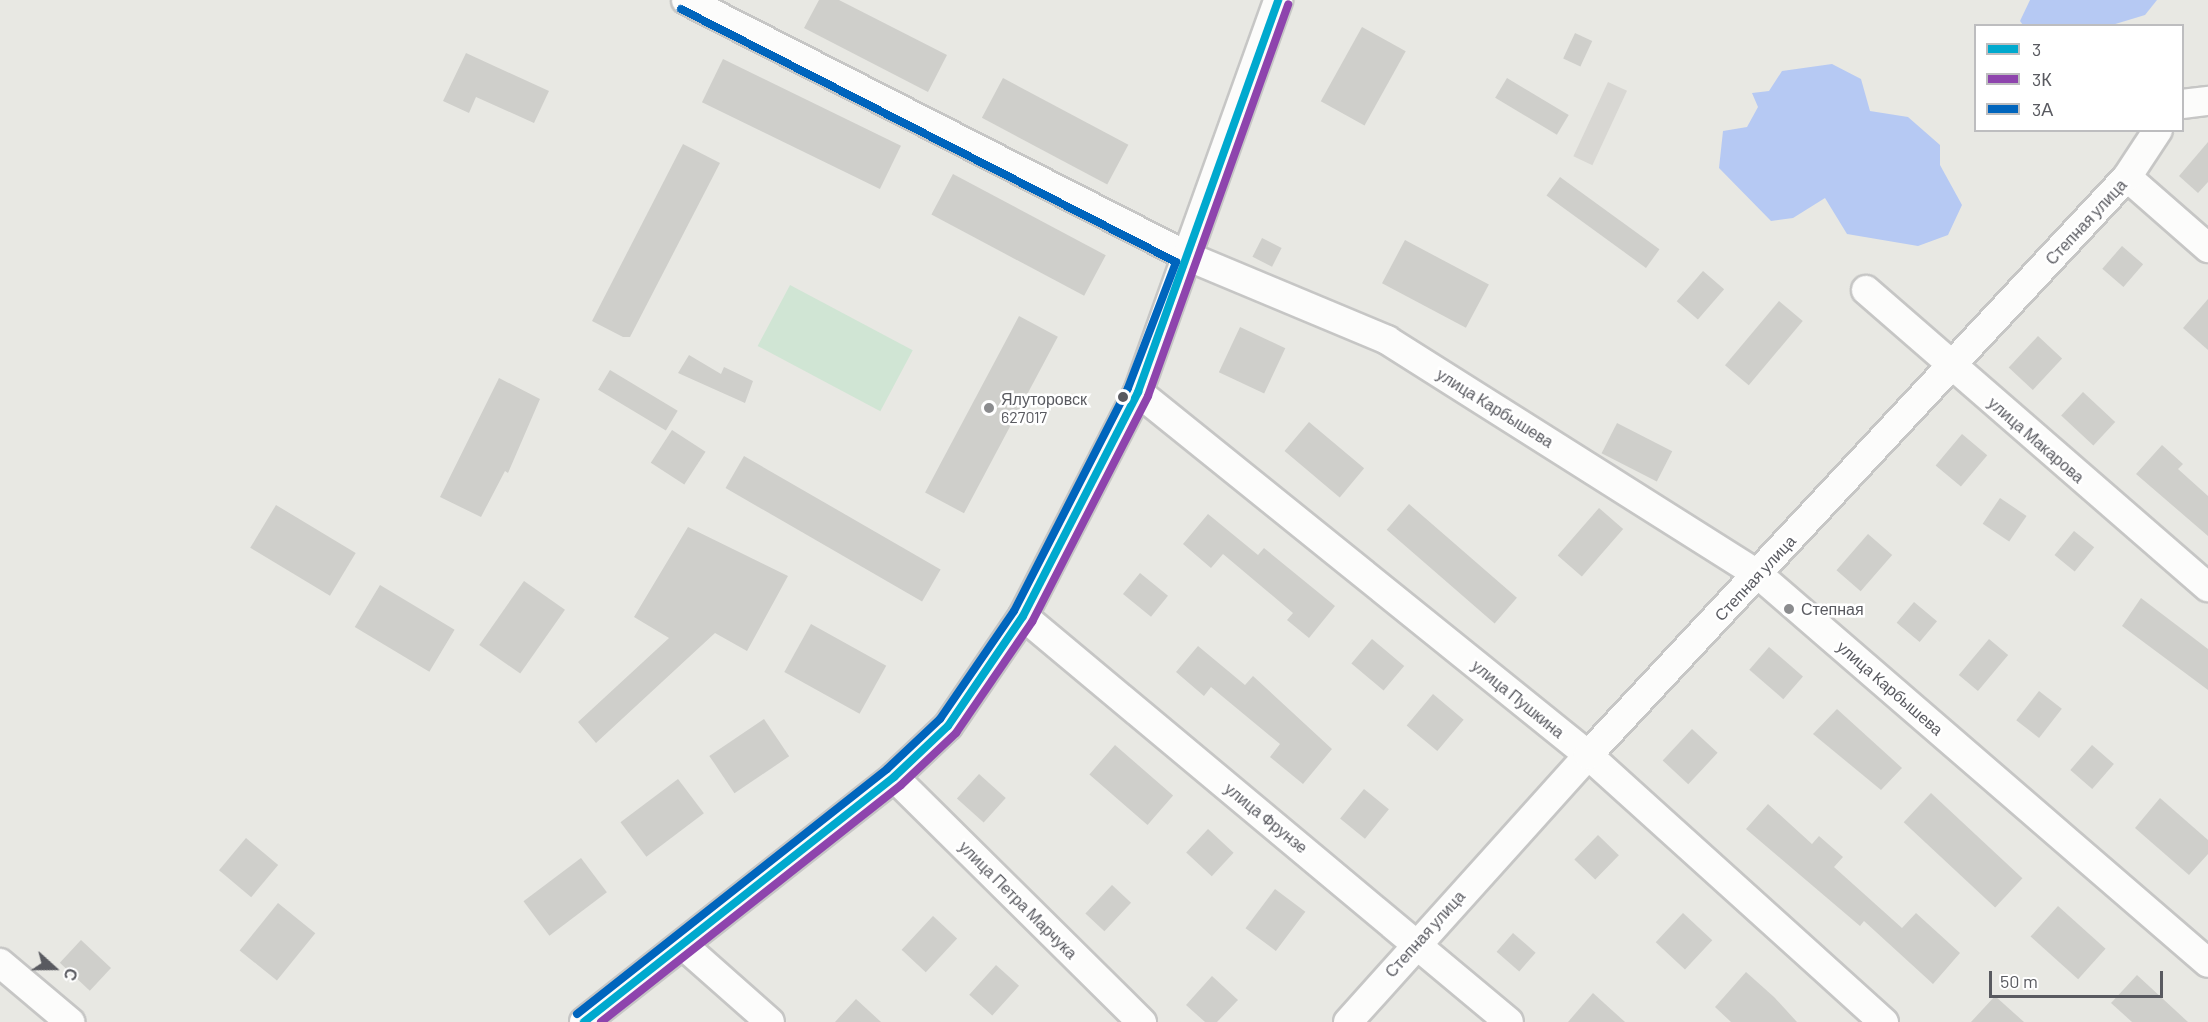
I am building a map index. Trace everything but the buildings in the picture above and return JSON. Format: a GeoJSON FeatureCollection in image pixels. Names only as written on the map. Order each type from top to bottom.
{"type":"FeatureCollection","features":[{"type":"Feature","properties":{"kind":"street","name":"улица Карбышева"},"geometry":{"type":"LineString","coordinates":[[686,0],[1189,257],[1387,340],[1759,574],[2208,963]]}},
{"type":"Feature","properties":{"kind":"street"},"geometry":{"type":"LineString","coordinates":[[584,1022],[894,777],[948,726],[1023,616],[1138,392],[1189,257],[1278,0]]}},
{"type":"Feature","properties":{"kind":"street"},"geometry":{"type":"LineString","coordinates":[[2184,104],[2208,101]]}},
{"type":"Feature","properties":{"kind":"street","name":"Степная улица"},"geometry":{"type":"LineString","coordinates":[[1348,1022],[1418,941],[1588,755],[2127,177],[2157,132]]}},
{"type":"Feature","properties":{"kind":"street"},"geometry":{"type":"LineString","coordinates":[[2127,177],[2208,248]]}},
{"type":"Feature","properties":{"kind":"street","name":"улица Макарова"},"geometry":{"type":"LineString","coordinates":[[1866,290],[1951,367],[2208,587]]}},
{"type":"Feature","properties":{"kind":"street","name":"улица Пушкина"},"geometry":{"type":"LineString","coordinates":[[1138,392],[1588,755],[1884,1022]]}},
{"type":"Feature","properties":{"kind":"street","name":"улица Фрунзе"},"geometry":{"type":"LineString","coordinates":[[1023,616],[1418,941],[1509,1022]]}},
{"type":"Feature","properties":{"kind":"street","name":"улица Петра Марчука"},"geometry":{"type":"LineString","coordinates":[[894,777],[1142,1022]]}},
{"type":"Feature","properties":{"kind":"street"},"geometry":{"type":"LineString","coordinates":[[682,945],[770,1022]]}},
{"type":"Feature","properties":{"kind":"street"},"geometry":{"type":"LineString","coordinates":[[0,963],[70,1022]]}},
{"type":"Feature","properties":{"kind":"shaded area"},"geometry":{"type":"Polygon","coordinates":[[[1608,82],[1627,91],[1592,165],[1573,156],[1608,82]]]}},
{"type":"Feature","properties":{"kind":"green space"},"geometry":{"type":"Polygon","coordinates":[[[790,285],[913,350],[880,411],[758,346],[790,285]]]}},
{"type":"Feature","properties":{"kind":"water"},"geometry":{"type":"Polygon","coordinates":[[[2030,0],[2157,0],[2145,15],[2115,24],[2022,24],[2020,21],[2030,0]]]}},
{"type":"Feature","properties":{"kind":"water"},"geometry":{"type":"Polygon","coordinates":[[[1832,64],[1861,79],[1870,111],[1908,117],[1940,145],[1940,165],[1962,205],[1948,235],[1918,246],[1847,234],[1825,198],[1793,218],[1771,221],[1719,168],[1723,131],[1747,127],[1758,107],[1752,93],[1769,91],[1782,71],[1832,64]]]}},
{"type":"Feature","properties":{"kind":"transit line","name":"3"},"geometry":{"type":"LineString","coordinates":[[584,1022],[894,777],[948,726],[1023,616],[1138,392],[1278,0]]}},
{"type":"Feature","properties":{"kind":"transit line","name":"3К"},"geometry":{"type":"LineString","coordinates":[[601,1022],[901,785],[956,733],[1032,622],[1148,396],[1288,4]]}},
{"type":"Feature","properties":{"kind":"transit line","name":"3А"},"geometry":{"type":"LineString","coordinates":[[577,1014],[887,769],[940,719],[1014,611],[1128,388],[1176,262],[681,9]]}},
{"type":"Feature","properties":{"kind":"place","name":"Ялуторовск 627017"},"geometry":{"type":"Point","coordinates":[989,408]}},
{"type":"Feature","properties":{"kind":"place","name":"Степная"},"geometry":{"type":"Point","coordinates":[1789,609]}}]}
